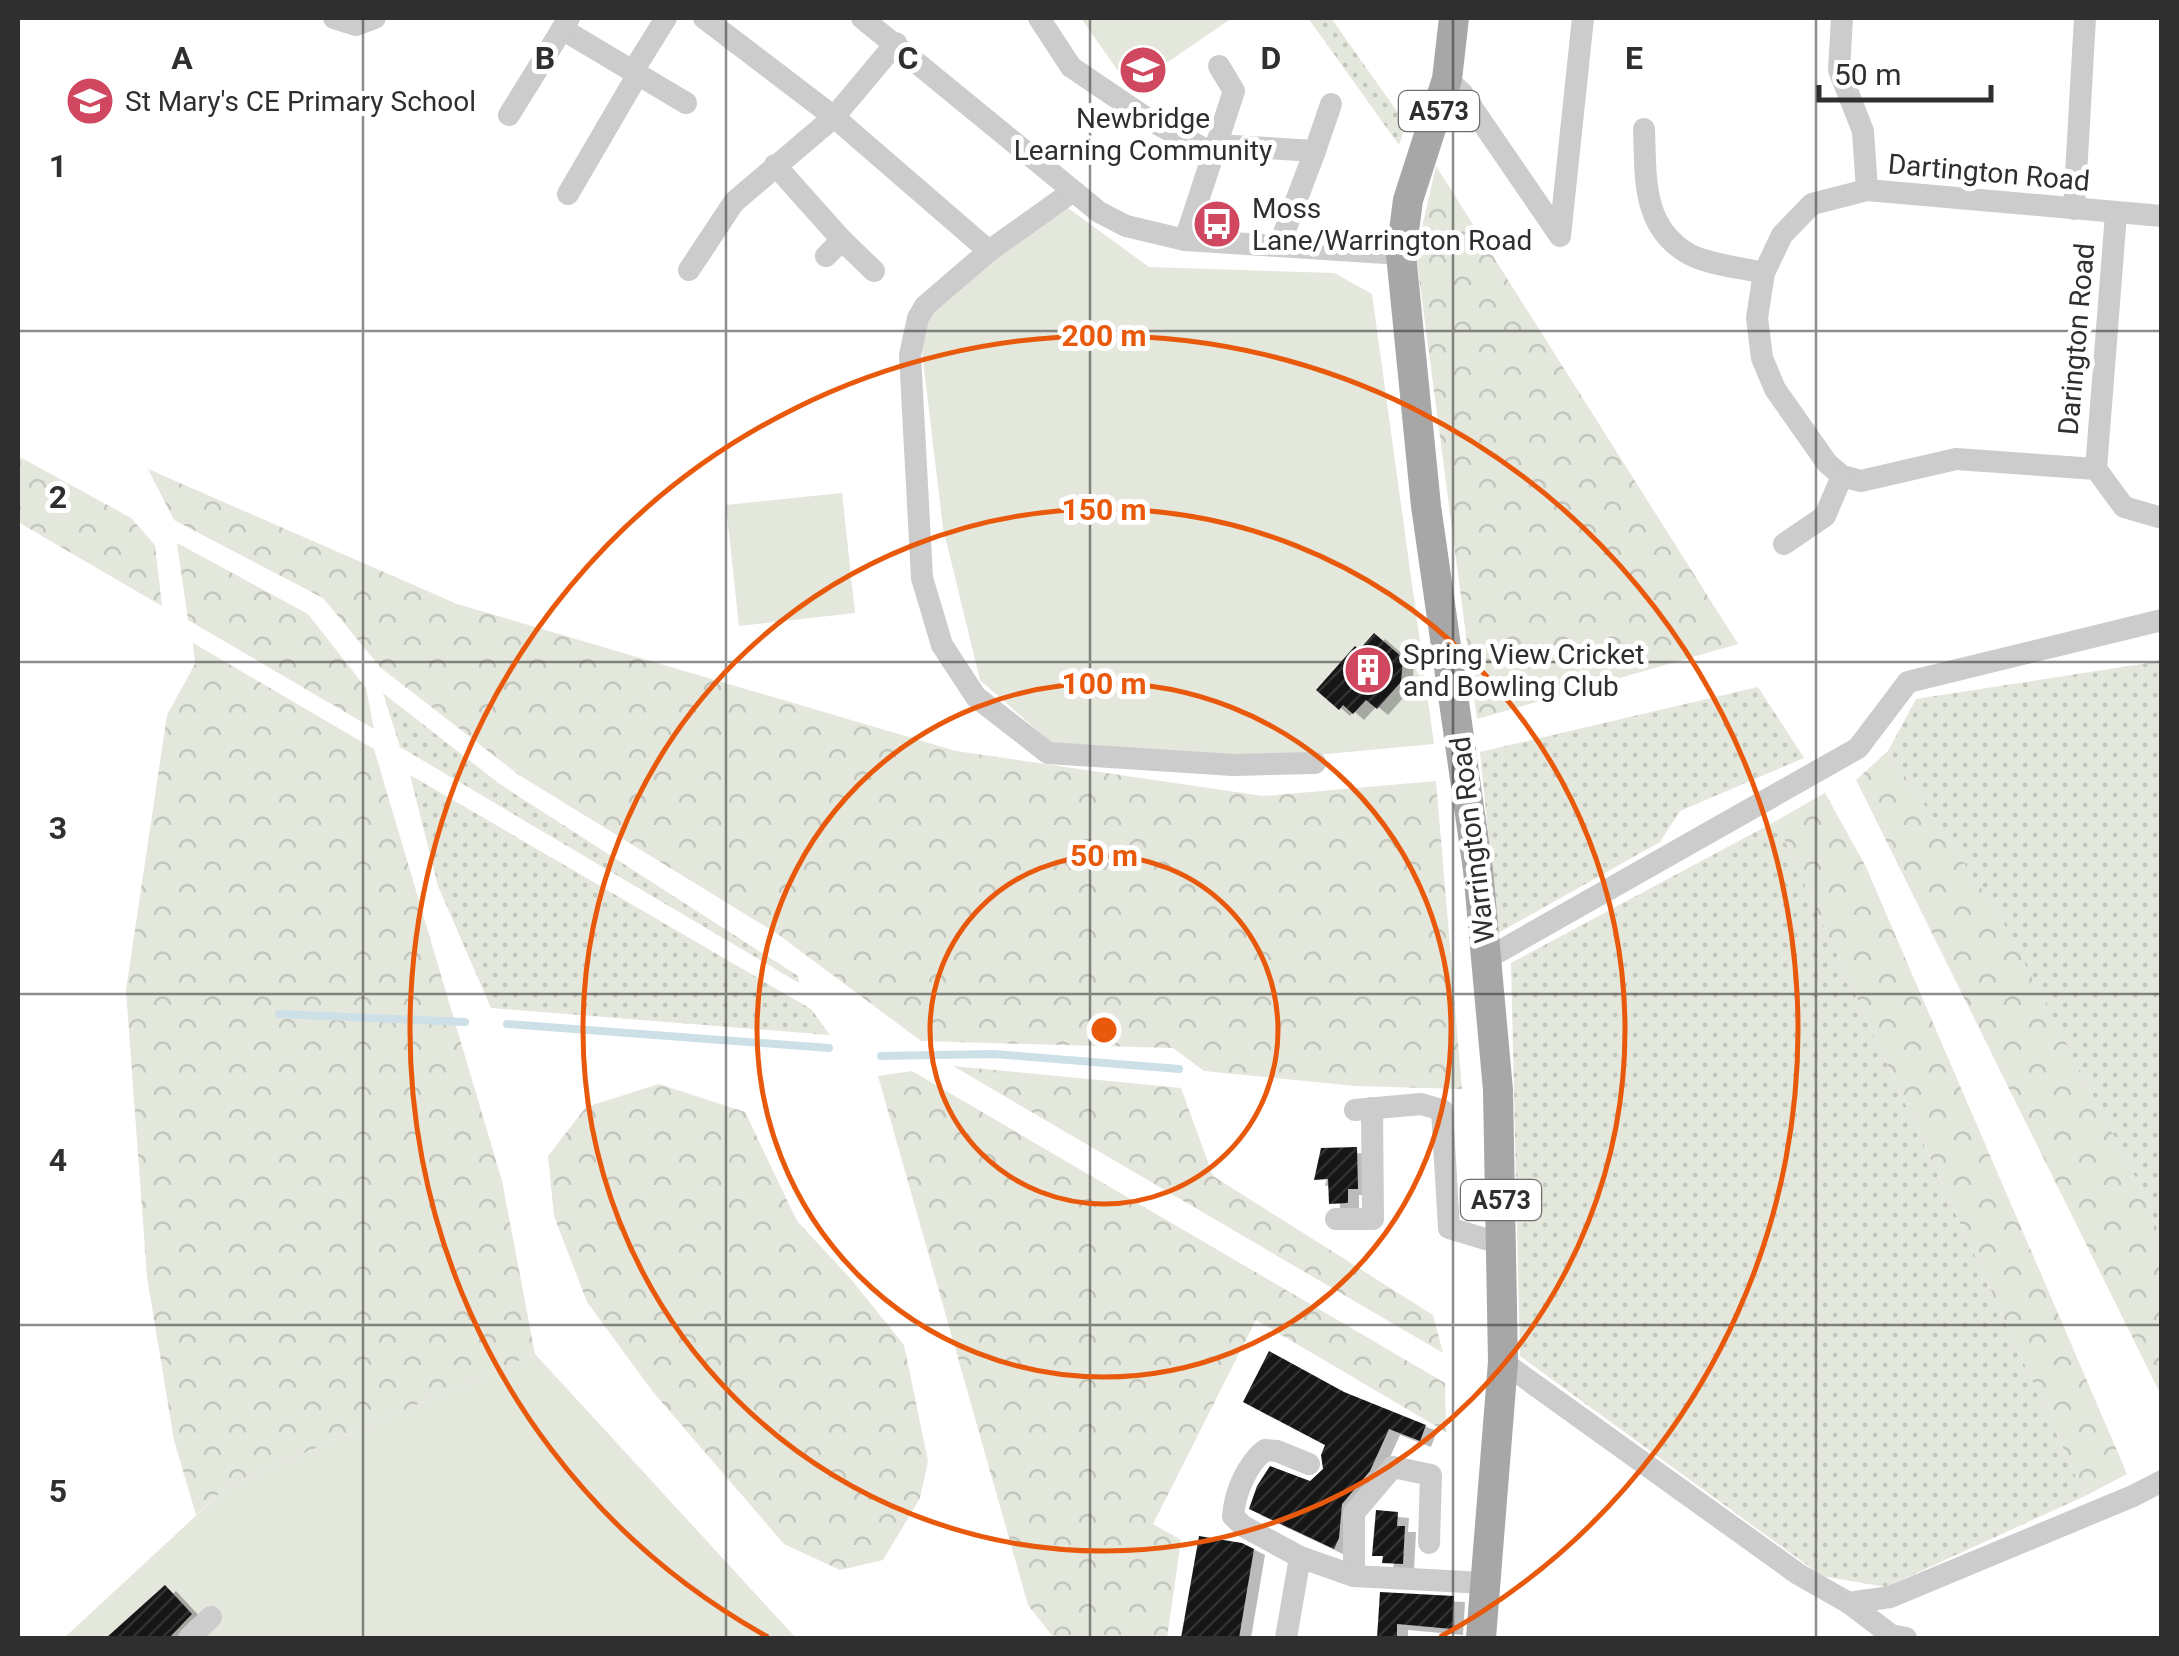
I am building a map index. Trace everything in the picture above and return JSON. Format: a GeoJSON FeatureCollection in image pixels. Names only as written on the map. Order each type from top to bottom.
{"type":"FeatureCollection","features":[{"type":"Feature","properties":{"kind":"main road","name":"A573"},"geometry":{"type":"LineString","coordinates":[[1447,79],[1454,18]]}},
{"type":"Feature","properties":{"kind":"main road","name":"Warrington Road"},"geometry":{"type":"LineString","coordinates":[[1447,79],[1408,200],[1401,254],[1426,506],[1464,764],[1498,1090],[1503,1362],[1480,1638]]}},
{"type":"Feature","properties":{"kind":"street"},"geometry":{"type":"LineString","coordinates":[[334,18],[356,25],[375,18]]}},
{"type":"Feature","properties":{"kind":"street"},"geometry":{"type":"LineString","coordinates":[[568,194],[666,18]]}},
{"type":"Feature","properties":{"kind":"street"},"geometry":{"type":"LineString","coordinates":[[704,18],[834,117],[988,251]]}},
{"type":"Feature","properties":{"kind":"street"},"geometry":{"type":"LineString","coordinates":[[862,18],[1099,212],[1126,226],[1185,240],[1401,254]]}},
{"type":"Feature","properties":{"kind":"street"},"geometry":{"type":"LineString","coordinates":[[1039,18],[1071,68],[1148,119],[1216,150],[1316,151]]}},
{"type":"Feature","properties":{"kind":"street"},"geometry":{"type":"LineString","coordinates":[[1447,79],[1462,93],[1560,236],[1583,18]]}},
{"type":"Feature","properties":{"kind":"street"},"geometry":{"type":"LineString","coordinates":[[1842,18],[1838,70],[1864,131],[1867,190]]}},
{"type":"Feature","properties":{"kind":"street"},"geometry":{"type":"LineString","coordinates":[[2074,208],[2085,18]]}},
{"type":"Feature","properties":{"kind":"street"},"geometry":{"type":"LineString","coordinates":[[509,115],[566,23],[686,103]]}},
{"type":"Feature","properties":{"kind":"street"},"geometry":{"type":"LineString","coordinates":[[688,270],[734,202],[834,117],[896,43]]}},
{"type":"Feature","properties":{"kind":"street"},"geometry":{"type":"LineString","coordinates":[[1185,240],[1234,91],[1219,66]]}},
{"type":"Feature","properties":{"kind":"street"},"geometry":{"type":"LineString","coordinates":[[1279,246],[1331,104]]}},
{"type":"Feature","properties":{"kind":"street"},"geometry":{"type":"LineString","coordinates":[[1644,129],[1647,199],[1660,227],[1689,254],[1764,273]]}},
{"type":"Feature","properties":{"kind":"street"},"geometry":{"type":"LineString","coordinates":[[775,165],[834,248],[874,271]]}},
{"type":"Feature","properties":{"kind":"street","name":"Dartington Road"},"geometry":{"type":"LineString","coordinates":[[1842,476],[1826,463],[1775,389],[1762,358],[1757,318],[1764,273],[1782,235],[1812,204],[1867,190],[2162,216]]}},
{"type":"Feature","properties":{"kind":"street"},"geometry":{"type":"LineString","coordinates":[[1073,191],[988,251],[925,306],[918,318],[910,356],[922,578],[942,645],[976,697],[1048,753],[1233,765],[1315,763]]}},
{"type":"Feature","properties":{"kind":"street","name":"Darington Road"},"geometry":{"type":"LineString","coordinates":[[2096,469],[2116,214]]}},
{"type":"Feature","properties":{"kind":"street"},"geometry":{"type":"LineString","coordinates":[[1784,544],[1825,516],[1842,476],[1861,481],[1956,459],[2096,469],[2124,507],[2162,518]]}},
{"type":"Feature","properties":{"kind":"street"},"geometry":{"type":"LineString","coordinates":[[1486,958],[1858,748],[1908,682],[2162,620]]}},
{"type":"Feature","properties":{"kind":"street"},"geometry":{"type":"LineString","coordinates":[[1336,1219],[1373,1219],[1363,1109],[1421,1104],[1442,1110],[1449,1228],[1502,1244]]}},
{"type":"Feature","properties":{"kind":"street"},"geometry":{"type":"LineString","coordinates":[[1503,1362],[1798,1574],[1849,1603],[1891,1635],[1906,1638]]}},
{"type":"Feature","properties":{"kind":"street"},"geometry":{"type":"LineString","coordinates":[[1308,1464],[1277,1451],[1266,1450],[1254,1458],[1234,1500],[1233,1516],[1243,1526],[1300,1557],[1354,1576],[1484,1584]]}},
{"type":"Feature","properties":{"kind":"street"},"geometry":{"type":"LineString","coordinates":[[1354,1576],[1354,1513],[1394,1467],[1431,1475],[1429,1543]]}},
{"type":"Feature","properties":{"kind":"street"},"geometry":{"type":"LineString","coordinates":[[1849,1603],[1890,1597],[2162,1481]]}},
{"type":"Feature","properties":{"kind":"street"},"geometry":{"type":"LineString","coordinates":[[1286,1638],[1300,1557]]}},
{"type":"Feature","properties":{"kind":"street"},"geometry":{"type":"LineString","coordinates":[[188,1638],[212,1617]]}},
{"type":"Feature","properties":{"kind":"green space"},"geometry":{"type":"Polygon","coordinates":[[[1081,18],[1232,18],[1130,88],[1081,18]]]}},
{"type":"Feature","properties":{"kind":"green space"},"geometry":{"type":"Polygon","coordinates":[[[1308,18],[1331,18],[1406,124],[1399,145],[1308,18]]]}},
{"type":"Feature","properties":{"kind":"green space"},"geometry":{"type":"Polygon","coordinates":[[[1436,166],[1738,644],[1477,719],[1416,254],[1436,166]]]}},
{"type":"Feature","properties":{"kind":"green space"},"geometry":{"type":"Polygon","coordinates":[[[1061,203],[1149,267],[1334,273],[1372,294],[1434,744],[1250,761],[1056,747],[980,680],[943,528],[918,318],[1061,203]]]}},
{"type":"Feature","properties":{"kind":"green space"},"geometry":{"type":"Polygon","coordinates":[[[18,456],[131,518],[155,545],[162,606],[18,522],[18,456]]]}},
{"type":"Feature","properties":{"kind":"green space"},"geometry":{"type":"Polygon","coordinates":[[[148,469],[457,604],[956,751],[1263,796],[1436,781],[1462,1089],[1356,1086],[1204,1071],[1173,1048],[921,1041],[779,935],[519,775],[381,668],[323,598],[174,520],[148,469]]]}},
{"type":"Feature","properties":{"kind":"green space"},"geometry":{"type":"Polygon","coordinates":[[[842,493],[855,613],[739,626],[726,505],[842,493]]]}},
{"type":"Feature","properties":{"kind":"green space"},"geometry":{"type":"Polygon","coordinates":[[[177,543],[308,614],[366,688],[374,729],[188,620],[177,543]]]}},
{"type":"Feature","properties":{"kind":"green space"},"geometry":{"type":"Polygon","coordinates":[[[193,643],[374,749],[502,1181],[535,1354],[228,1486],[196,1515],[174,1440],[147,1277],[126,990],[167,715],[195,664],[193,643]]]}},
{"type":"Feature","properties":{"kind":"green space"},"geometry":{"type":"Polygon","coordinates":[[[2161,661],[2161,1241],[2149,1204],[2001,919],[1888,751],[1916,699],[2161,661]]]}},
{"type":"Feature","properties":{"kind":"green space"},"geometry":{"type":"Polygon","coordinates":[[[1758,687],[1804,758],[1680,811],[1660,842],[1498,933],[1480,752],[1758,687]]]}},
{"type":"Feature","properties":{"kind":"green space"},"geometry":{"type":"Polygon","coordinates":[[[383,693],[501,785],[798,976],[799,983],[400,747],[383,693]]]}},
{"type":"Feature","properties":{"kind":"green space"},"geometry":{"type":"Polygon","coordinates":[[[1888,751],[2001,918],[2149,1204],[2161,1241],[2161,1395],[1856,780],[1888,751]]]}},
{"type":"Feature","properties":{"kind":"green space"},"geometry":{"type":"Polygon","coordinates":[[[410,775],[811,1009],[830,1035],[491,1008],[438,886],[410,775]]]}},
{"type":"Feature","properties":{"kind":"green space"},"geometry":{"type":"Polygon","coordinates":[[[1825,793],[1866,867],[2127,1474],[2085,1496],[1776,821],[1825,793]]]}},
{"type":"Feature","properties":{"kind":"green space"},"geometry":{"type":"Polygon","coordinates":[[[1776,821],[2085,1496],[1886,1587],[1822,1576],[1520,1356],[1511,963],[1776,821]]]}},
{"type":"Feature","properties":{"kind":"green space"},"geometry":{"type":"Polygon","coordinates":[[[953,1066],[1181,1088],[1213,1176],[1433,1315],[1443,1353],[953,1066]]]}},
{"type":"Feature","properties":{"kind":"green space"},"geometry":{"type":"Polygon","coordinates":[[[912,1071],[1445,1383],[1446,1432],[1256,1320],[1153,1524],[1181,1540],[1167,1638],[1054,1638],[1028,1605],[878,1076],[912,1071]]]}},
{"type":"Feature","properties":{"kind":"green space"},"geometry":{"type":"Polygon","coordinates":[[[659,1084],[745,1112],[797,1221],[904,1345],[928,1461],[920,1498],[883,1560],[840,1570],[784,1544],[653,1392],[587,1302],[554,1216],[548,1156],[586,1107],[659,1084]]]}},
{"type":"Feature","properties":{"kind":"green space"},"geometry":{"type":"Polygon","coordinates":[[[535,1354],[796,1638],[64,1638],[228,1486],[535,1354]]]}},
{"type":"Feature","properties":{"kind":"building","name":"Spring View Cricket and Bowling Club"},"geometry":{"type":"Polygon","coordinates":[[[1374,633],[1403,658],[1401,682],[1377,709],[1366,700],[1353,714],[1343,705],[1339,710],[1316,690],[1355,646],[1359,650],[1374,633]]]}},
{"type":"Feature","properties":{"kind":"building"},"geometry":{"type":"Polygon","coordinates":[[[1357,1147],[1358,1189],[1348,1189],[1348,1203],[1329,1204],[1328,1179],[1314,1180],[1321,1148],[1357,1147]]]}},
{"type":"Feature","properties":{"kind":"building"},"geometry":{"type":"Polygon","coordinates":[[[1269,1351],[1344,1392],[1426,1425],[1420,1441],[1389,1429],[1370,1471],[1342,1504],[1334,1549],[1249,1509],[1270,1466],[1310,1481],[1323,1469],[1321,1455],[1325,1445],[1243,1402],[1269,1351]]]}},
{"type":"Feature","properties":{"kind":"building"},"geometry":{"type":"Polygon","coordinates":[[[1376,1510],[1398,1512],[1397,1526],[1405,1526],[1403,1564],[1382,1563],[1383,1556],[1372,1556],[1376,1510]]]}},
{"type":"Feature","properties":{"kind":"building"},"geometry":{"type":"Polygon","coordinates":[[[1199,1536],[1242,1543],[1254,1549],[1239,1638],[1181,1638],[1199,1536]]]}},
{"type":"Feature","properties":{"kind":"building"},"geometry":{"type":"Polygon","coordinates":[[[165,1585],[192,1614],[169,1638],[106,1638],[165,1585]]]}},
{"type":"Feature","properties":{"kind":"building"},"geometry":{"type":"Polygon","coordinates":[[[1380,1592],[1454,1596],[1452,1629],[1397,1624],[1397,1638],[1377,1638],[1380,1592]]]}},
{"type":"Feature","properties":{"kind":"waterway"},"geometry":{"type":"LineString","coordinates":[[279,1014],[465,1022]]}},
{"type":"Feature","properties":{"kind":"waterway"},"geometry":{"type":"LineString","coordinates":[[507,1024],[829,1048]]}},
{"type":"Feature","properties":{"kind":"waterway"},"geometry":{"type":"LineString","coordinates":[[881,1056],[994,1054],[1179,1069]]}},
{"type":"Feature","properties":{"kind":"place","name":"Newbridge Learning Community"},"geometry":{"type":"Point","coordinates":[1143,70]}},
{"type":"Feature","properties":{"kind":"place","name":"St Mary's CE Primary School"},"geometry":{"type":"Point","coordinates":[90,101]}},
{"type":"Feature","properties":{"kind":"place","name":"Moss Lane/Warrington Road"},"geometry":{"type":"Point","coordinates":[1217,224]}},
{"type":"Feature","properties":{"kind":"place","name":"Spring View Cricket and Bowling Club"},"geometry":{"type":"Point","coordinates":[1368,670]}}]}
